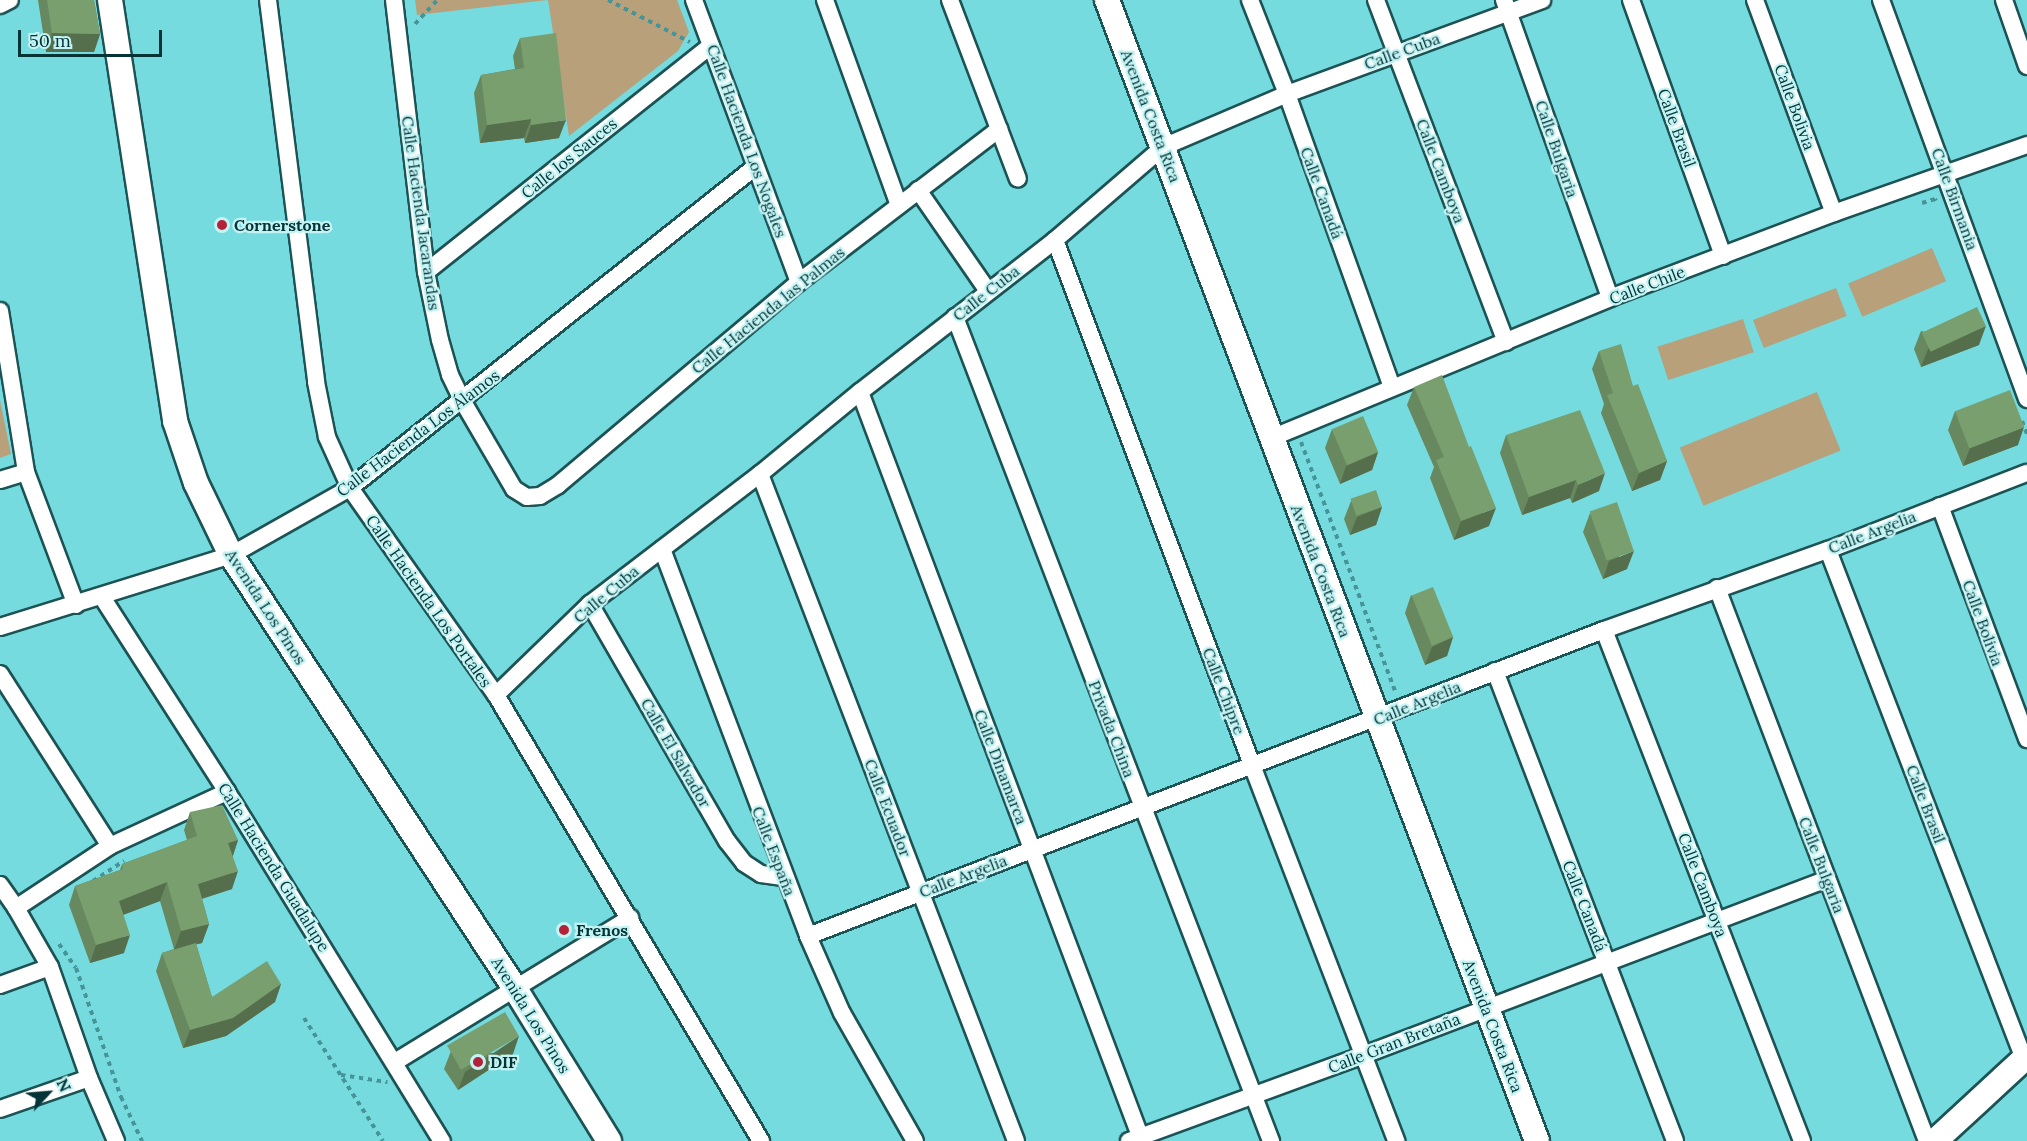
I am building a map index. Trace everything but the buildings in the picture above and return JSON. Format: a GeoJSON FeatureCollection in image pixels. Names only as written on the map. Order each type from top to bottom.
{"type":"FeatureCollection","features":[{"type":"Feature","properties":{"kind":"street"},"geometry":{"type":"LineString","coordinates":[[0,5],[10,0]]}},
{"type":"Feature","properties":{"kind":"street","name":"Avenida Los Pinos"},"geometry":{"type":"LineString","coordinates":[[110,0],[175,421],[196,483],[231,555],[514,987],[609,1141]]}},
{"type":"Feature","properties":{"kind":"street","name":"Calle Hacienda Los Portales"},"geometry":{"type":"LineString","coordinates":[[268,0],[316,382],[327,437],[350,488],[496,695],[761,1141]]}},
{"type":"Feature","properties":{"kind":"street","name":"Calle Hacienda Jacarandas"},"geometry":{"type":"LineString","coordinates":[[394,0],[426,272],[450,375],[514,489],[527,496],[540,496]]}},
{"type":"Feature","properties":{"kind":"street","name":"Calle Hacienda Los Nogales"},"geometry":{"type":"LineString","coordinates":[[694,0],[704,41],[799,282]]}},
{"type":"Feature","properties":{"kind":"street"},"geometry":{"type":"LineString","coordinates":[[825,0],[899,205]]}},
{"type":"Feature","properties":{"kind":"street"},"geometry":{"type":"LineString","coordinates":[[950,0],[1018,179]]}},
{"type":"Feature","properties":{"kind":"street","name":"Avenida Costa Rica"},"geometry":{"type":"LineString","coordinates":[[1107,0],[1537,1141]]}},
{"type":"Feature","properties":{"kind":"street","name":"Calle Canadá"},"geometry":{"type":"LineString","coordinates":[[1250,0],[1287,94],[1392,387]]}},
{"type":"Feature","properties":{"kind":"street","name":"Calle Camboya"},"geometry":{"type":"LineString","coordinates":[[1376,0],[1506,342]]}},
{"type":"Feature","properties":{"kind":"street","name":"Calle Cuba"},"geometry":{"type":"LineString","coordinates":[[496,695],[590,604],[760,474],[860,392],[1055,240],[1163,147],[1287,94],[1396,53],[1507,6],[1542,0]]}},
{"type":"Feature","properties":{"kind":"street","name":"Calle Brasil"},"geometry":{"type":"LineString","coordinates":[[1630,0],[1723,256]]}},
{"type":"Feature","properties":{"kind":"street","name":"Calle Bolivia"},"geometry":{"type":"LineString","coordinates":[[1755,0],[1834,213]]}},
{"type":"Feature","properties":{"kind":"street","name":"Calle Birmania"},"geometry":{"type":"LineString","coordinates":[[1881,0],[2027,399]]}},
{"type":"Feature","properties":{"kind":"street"},"geometry":{"type":"LineString","coordinates":[[2004,0],[2027,66]]}},
{"type":"Feature","properties":{"kind":"street","name":"Calle Bulgaria"},"geometry":{"type":"LineString","coordinates":[[1507,6],[1610,298]]}},
{"type":"Feature","properties":{"kind":"street","name":"Calle los Sauces"},"geometry":{"type":"LineString","coordinates":[[426,272],[704,41]]}},
{"type":"Feature","properties":{"kind":"street","name":"Calle Hacienda las Palmas"},"geometry":{"type":"LineString","coordinates":[[540,496],[558,485],[799,282],[999,129]]}},
{"type":"Feature","properties":{"kind":"street","name":"Calle Chile"},"geometry":{"type":"LineString","coordinates":[[1271,438],[1610,298],[1834,213],[2027,145]]}},
{"type":"Feature","properties":{"kind":"street","name":"Calle Hacienda Los Álamos"},"geometry":{"type":"LineString","coordinates":[[0,627],[231,555],[350,488],[755,167]]}},
{"type":"Feature","properties":{"kind":"street"},"geometry":{"type":"LineString","coordinates":[[918,190],[988,291]]}},
{"type":"Feature","properties":{"kind":"street","name":"Calle Chipre"},"geometry":{"type":"LineString","coordinates":[[1055,240],[1396,1141]]}},
{"type":"Feature","properties":{"kind":"street"},"geometry":{"type":"LineString","coordinates":[[0,311],[26,472],[76,605]]}},
{"type":"Feature","properties":{"kind":"street","name":"Privada China"},"geometry":{"type":"LineString","coordinates":[[955,317],[1271,1141]]}},
{"type":"Feature","properties":{"kind":"street","name":"Calle Dinamarca"},"geometry":{"type":"LineString","coordinates":[[860,392],[1032,849],[1137,1140]]}},
{"type":"Feature","properties":{"kind":"street"},"geometry":{"type":"LineString","coordinates":[[0,480],[26,472]]}},
{"type":"Feature","properties":{"kind":"street","name":"Calle Argelia"},"geometry":{"type":"LineString","coordinates":[[808,936],[1377,719],[1495,671],[1828,549],[2027,473]]}},
{"type":"Feature","properties":{"kind":"street","name":"Calle Ecuador"},"geometry":{"type":"LineString","coordinates":[[760,474],[1016,1141]]}},
{"type":"Feature","properties":{"kind":"street","name":"Calle Bolivia"},"geometry":{"type":"LineString","coordinates":[[1940,506],[2027,739]]}},
{"type":"Feature","properties":{"kind":"street","name":"Calle España"},"geometry":{"type":"LineString","coordinates":[[662,549],[783,877],[808,936],[842,1013],[915,1141]]}},
{"type":"Feature","properties":{"kind":"street","name":"Calle Brasil"},"geometry":{"type":"LineString","coordinates":[[1828,549],[2025,1057]]}},
{"type":"Feature","properties":{"kind":"street","name":"Calle Bulgaria"},"geometry":{"type":"LineString","coordinates":[[1717,588],[1928,1141]]}},
{"type":"Feature","properties":{"kind":"street","name":"Calle Hacienda Guadalupe"},"geometry":{"type":"LineString","coordinates":[[102,597],[228,792],[442,1141]]}},
{"type":"Feature","properties":{"kind":"street","name":"Calle El Salvador"},"geometry":{"type":"LineString","coordinates":[[590,604],[727,841],[744,862],[761,874],[783,877]]}},
{"type":"Feature","properties":{"kind":"street","name":"Calle Camboya"},"geometry":{"type":"LineString","coordinates":[[1604,630],[1802,1141]]}},
{"type":"Feature","properties":{"kind":"street","name":"Calle Canadá"},"geometry":{"type":"LineString","coordinates":[[1495,671],[1675,1141]]}},
{"type":"Feature","properties":{"kind":"street"},"geometry":{"type":"LineString","coordinates":[[0,674],[110,846]]}},
{"type":"Feature","properties":{"kind":"street"},"geometry":{"type":"LineString","coordinates":[[16,908],[110,846],[228,792]]}},
{"type":"Feature","properties":{"kind":"street","name":"Calle Gran Bretaña"},"geometry":{"type":"LineString","coordinates":[[1137,1140],[1827,879]]}},
{"type":"Feature","properties":{"kind":"street"},"geometry":{"type":"LineString","coordinates":[[0,885],[50,967],[89,1078],[116,1141]]}},
{"type":"Feature","properties":{"kind":"street"},"geometry":{"type":"LineString","coordinates":[[395,1062],[630,918]]}},
{"type":"Feature","properties":{"kind":"street"},"geometry":{"type":"LineString","coordinates":[[0,985],[50,967]]}},
{"type":"Feature","properties":{"kind":"street"},"geometry":{"type":"LineString","coordinates":[[1935,1141],[2025,1057]]}},
{"type":"Feature","properties":{"kind":"street"},"geometry":{"type":"LineString","coordinates":[[0,1109],[89,1078]]}},
{"type":"Feature","properties":{"kind":"path"},"geometry":{"type":"LineString","coordinates":[[411,18],[412,27],[436,0]]}},
{"type":"Feature","properties":{"kind":"path"},"geometry":{"type":"LineString","coordinates":[[608,0],[692,44]]}},
{"type":"Feature","properties":{"kind":"path"},"geometry":{"type":"LineString","coordinates":[[687,51],[692,44],[704,41]]}},
{"type":"Feature","properties":{"kind":"path"},"geometry":{"type":"LineString","coordinates":[[1912,206],[1935,198]]}},
{"type":"Feature","properties":{"kind":"path"},"geometry":{"type":"LineString","coordinates":[[1300,438],[1396,694],[1407,690]]}},
{"type":"Feature","properties":{"kind":"path"},"geometry":{"type":"LineString","coordinates":[[89,884],[129,858]]}},
{"type":"Feature","properties":{"kind":"path"},"geometry":{"type":"LineString","coordinates":[[58,942],[76,968],[121,1097],[142,1141]]}},
{"type":"Feature","properties":{"kind":"path"},"geometry":{"type":"LineString","coordinates":[[304,1018],[383,1141]]}},
{"type":"Feature","properties":{"kind":"path"},"geometry":{"type":"LineString","coordinates":[[340,1074],[393,1083]]}},
{"type":"Feature","properties":{"kind":"shaded area"},"geometry":{"type":"Polygon","coordinates":[[[415,0],[548,0],[417,15],[415,0]]]}},
{"type":"Feature","properties":{"kind":"shaded area"},"geometry":{"type":"Polygon","coordinates":[[[548,0],[677,0],[689,32],[678,51],[569,136],[548,0]]]}},
{"type":"Feature","properties":{"kind":"shaded area"},"geometry":{"type":"Polygon","coordinates":[[[1932,248],[1946,281],[1862,317],[1848,284],[1932,248]]]}},
{"type":"Feature","properties":{"kind":"shaded area"},"geometry":{"type":"Polygon","coordinates":[[[1836,288],[1847,316],[1764,348],[1753,320],[1836,288]]]}},
{"type":"Feature","properties":{"kind":"shaded area"},"geometry":{"type":"Polygon","coordinates":[[[1743,319],[1754,352],[1668,380],[1657,347],[1743,319]]]}},
{"type":"Feature","properties":{"kind":"shaded area"},"geometry":{"type":"Polygon","coordinates":[[[1817,392],[1841,450],[1703,506],[1680,447],[1817,392]]]}},
{"type":"Feature","properties":{"kind":"shaded area"},"geometry":{"type":"Polygon","coordinates":[[[0,400],[11,454],[0,458],[0,400]]]}},
{"type":"Feature","properties":{"kind":"place","name":"Cornerstone"},"geometry":{"type":"Point","coordinates":[222,225]}},
{"type":"Feature","properties":{"kind":"place","name":"Frenos"},"geometry":{"type":"Point","coordinates":[564,930]}},
{"type":"Feature","properties":{"kind":"place","name":"DIF"},"geometry":{"type":"Point","coordinates":[478,1062]}}]}
